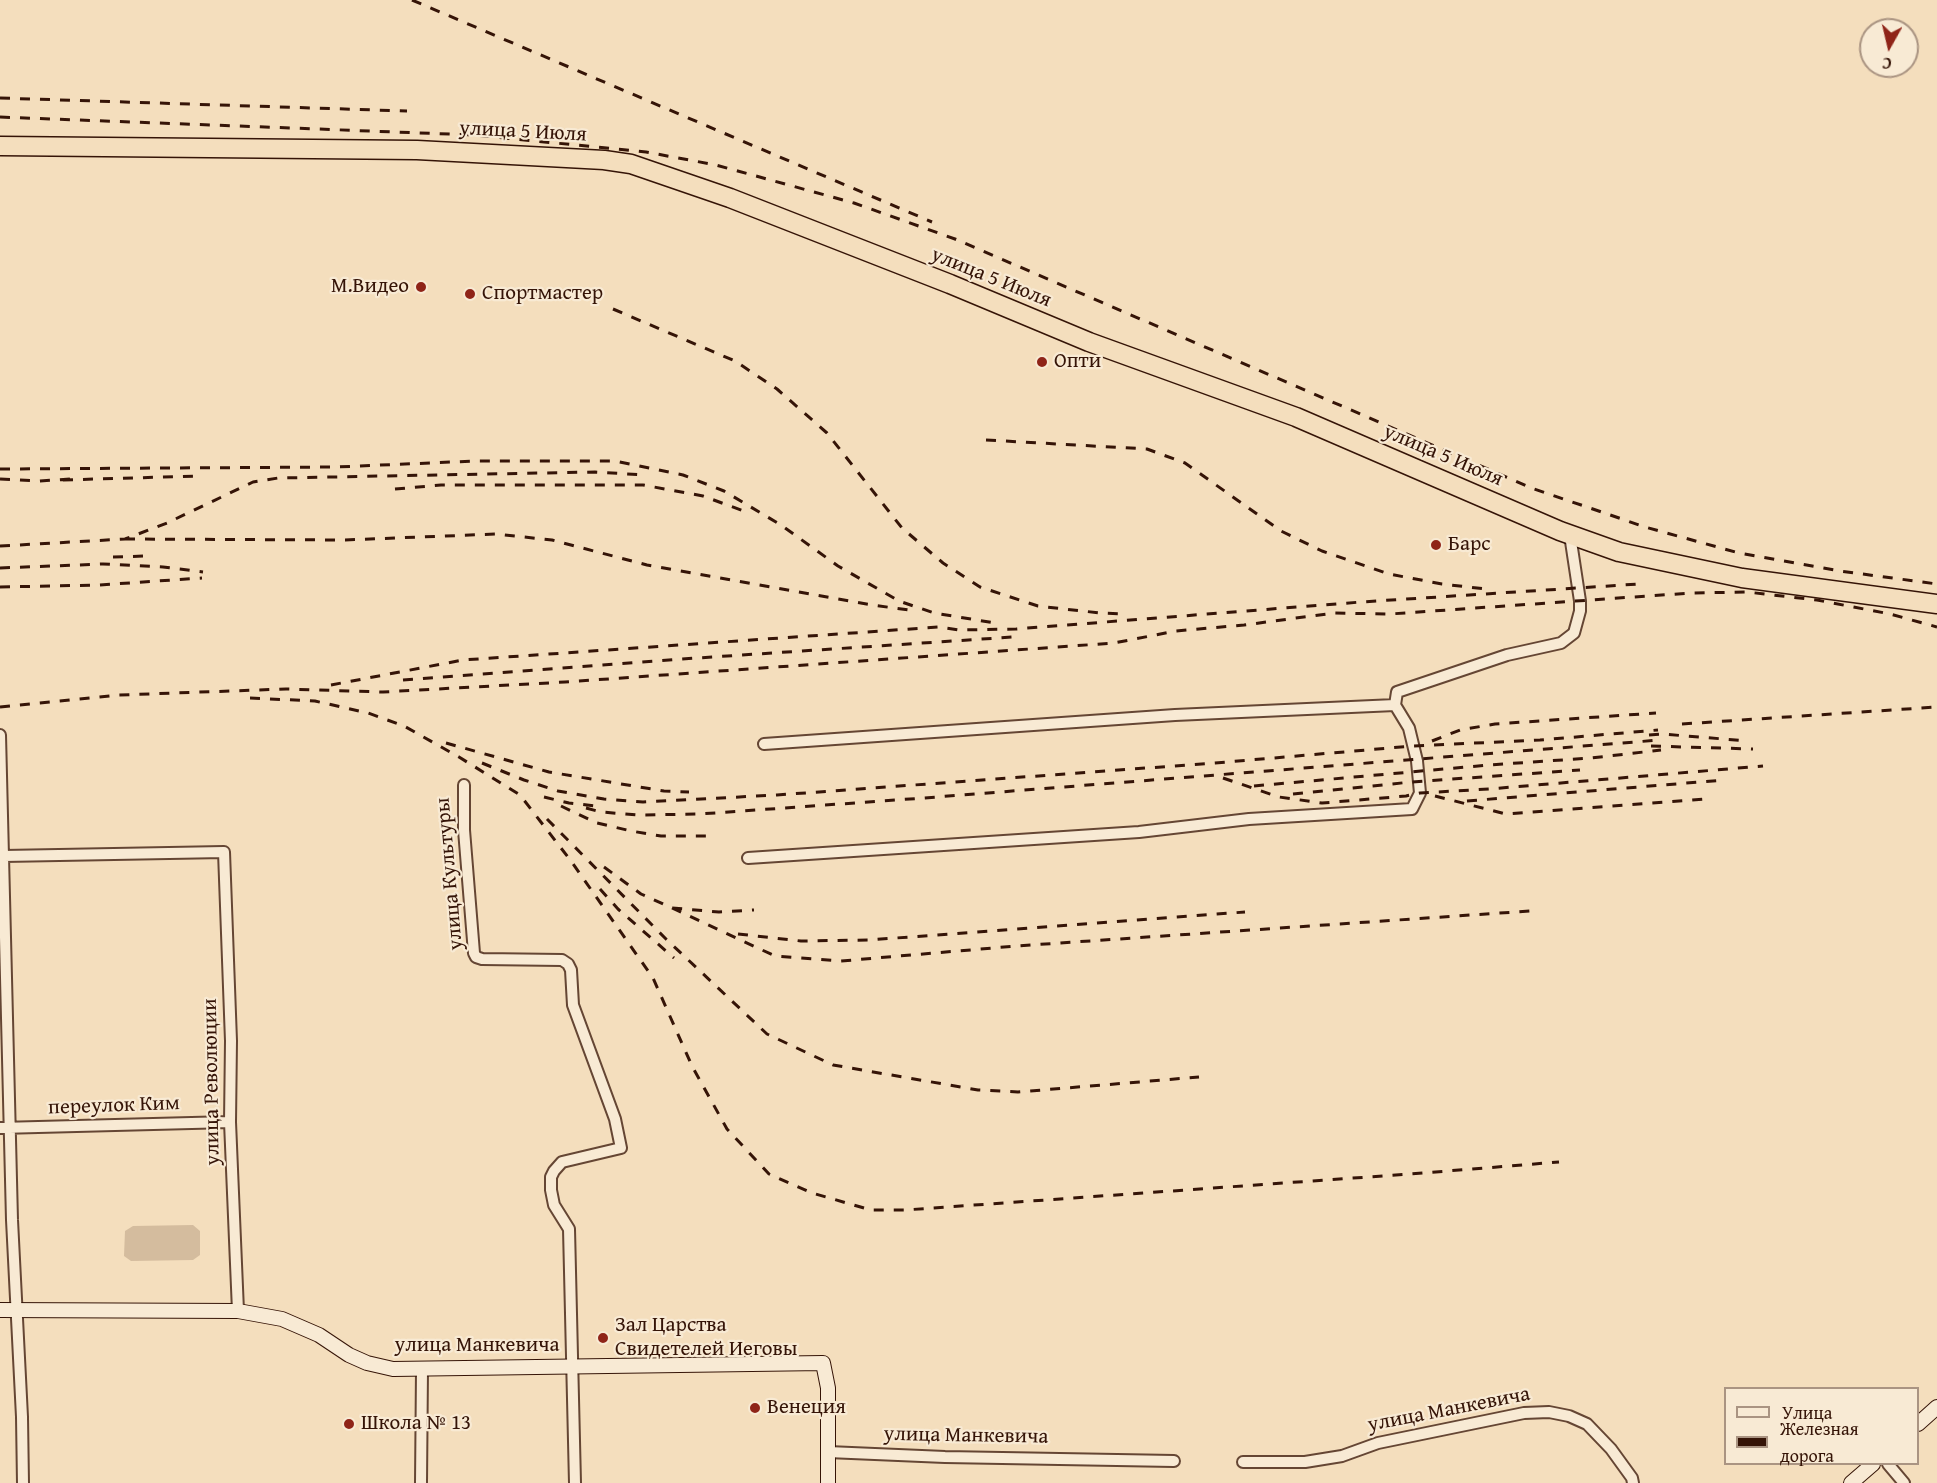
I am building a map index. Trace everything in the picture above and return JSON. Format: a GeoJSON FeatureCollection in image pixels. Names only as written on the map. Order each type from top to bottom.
{"type":"FeatureCollection","features":[{"type":"Feature","properties":{"kind":"highway","name":"улица 5 Июля"},"geometry":{"type":"LineString","coordinates":[[0,146],[439,150],[604,160],[631,164],[730,198],[1089,342],[1296,417],[1570,535],[1619,552],[1742,578],[1937,604]]}},
{"type":"Feature","properties":{"kind":"street"},"geometry":{"type":"LineString","coordinates":[[748,858],[1139,832],[1249,819],[1412,809],[1420,793],[1417,761],[1409,728],[1395,705],[1397,692],[1507,655],[1561,644],[1574,633],[1580,612],[1580,601],[1570,535]]}},
{"type":"Feature","properties":{"kind":"street"},"geometry":{"type":"LineString","coordinates":[[764,744],[1175,715],[1395,705]]}},
{"type":"Feature","properties":{"kind":"street"},"geometry":{"type":"LineString","coordinates":[[0,735],[5,1128],[17,1309],[23,1483]]}},
{"type":"Feature","properties":{"kind":"street","name":"улица Культуры"},"geometry":{"type":"LineString","coordinates":[[464,785],[464,830],[474,953],[476,957],[482,959],[562,960],[568,964],[571,970],[573,1005],[615,1119],[621,1148],[562,1161],[551,1177],[554,1205],[569,1228],[572,1368]]}},
{"type":"Feature","properties":{"kind":"street","name":"улица Революции"},"geometry":{"type":"LineString","coordinates":[[3,856],[224,852],[231,1041],[230,1122],[238,1311]]}},
{"type":"Feature","properties":{"kind":"street","name":"переулок Ким"},"geometry":{"type":"LineString","coordinates":[[5,1128],[230,1122]]}},
{"type":"Feature","properties":{"kind":"street","name":"улица Манкевича"},"geometry":{"type":"LineString","coordinates":[[0,1310],[238,1311],[282,1319],[320,1335],[367,1363],[393,1369],[823,1363],[828,1388],[828,1452],[945,1457],[1174,1461]]}},
{"type":"Feature","properties":{"kind":"street"},"geometry":{"type":"LineString","coordinates":[[572,1368],[575,1483]]}},
{"type":"Feature","properties":{"kind":"street"},"geometry":{"type":"LineString","coordinates":[[421,1483],[422,1370]]}},
{"type":"Feature","properties":{"kind":"street"},"geometry":{"type":"LineString","coordinates":[[1919,1422],[1937,1407]]}},
{"type":"Feature","properties":{"kind":"street","name":"улица Манкевича"},"geometry":{"type":"LineString","coordinates":[[1244,1462],[1305,1462],[1333,1457],[1378,1443],[1524,1413],[1549,1412],[1569,1416],[1587,1424],[1611,1449],[1632,1478],[1633,1483]]}},
{"type":"Feature","properties":{"kind":"street"},"geometry":{"type":"LineString","coordinates":[[828,1452],[828,1483]]}},
{"type":"Feature","properties":{"kind":"street"},"geometry":{"type":"LineString","coordinates":[[1851,1483],[1872,1465]]}},
{"type":"Feature","properties":{"kind":"street"},"geometry":{"type":"LineString","coordinates":[[1889,1465],[1904,1483]]}},
{"type":"Feature","properties":{"kind":"shaded area"},"geometry":{"type":"Polygon","coordinates":[[[193,1225],[200,1231],[200,1255],[193,1260],[131,1261],[124,1256],[125,1231],[133,1226],[193,1225]]]}},
{"type":"Feature","properties":{"kind":"railway"},"geometry":{"type":"LineString","coordinates":[[412,0],[932,222]]}},
{"type":"Feature","properties":{"kind":"railway"},"geometry":{"type":"LineString","coordinates":[[0,98],[407,111]]}},
{"type":"Feature","properties":{"kind":"railway"},"geometry":{"type":"LineString","coordinates":[[0,117],[475,135],[646,152],[716,165],[854,203],[955,239],[1534,489],[1645,527],[1739,553],[1840,571],[1937,584]]}},
{"type":"Feature","properties":{"kind":"railway"},"geometry":{"type":"LineString","coordinates":[[613,309],[735,361],[777,389],[827,433],[902,528],[943,563],[980,587],[1038,606],[1124,614]]}},
{"type":"Feature","properties":{"kind":"railway"},"geometry":{"type":"LineString","coordinates":[[986,440],[1147,449],[1185,463],[1281,531],[1322,551],[1389,574],[1486,589]]}},
{"type":"Feature","properties":{"kind":"railway"},"geometry":{"type":"LineString","coordinates":[[0,469],[336,467],[476,461],[615,461],[683,475],[724,491],[781,525],[838,566],[899,601],[934,613],[995,623]]}},
{"type":"Feature","properties":{"kind":"railway"},"geometry":{"type":"LineString","coordinates":[[0,546],[125,539],[167,523],[253,482],[278,478],[595,472],[645,475]]}},
{"type":"Feature","properties":{"kind":"railway"},"geometry":{"type":"LineString","coordinates":[[63,480],[198,476]]}},
{"type":"Feature","properties":{"kind":"railway"},"geometry":{"type":"LineString","coordinates":[[0,479],[38,481],[70,479]]}},
{"type":"Feature","properties":{"kind":"railway"},"geometry":{"type":"LineString","coordinates":[[395,489],[441,485],[643,485],[703,496],[749,513]]}},
{"type":"Feature","properties":{"kind":"railway"},"geometry":{"type":"LineString","coordinates":[[125,539],[345,540],[496,534],[552,540],[647,565],[909,610]]}},
{"type":"Feature","properties":{"kind":"railway"},"geometry":{"type":"LineString","coordinates":[[113,557],[146,556]]}},
{"type":"Feature","properties":{"kind":"railway"},"geometry":{"type":"LineString","coordinates":[[0,568],[103,564],[203,572]]}},
{"type":"Feature","properties":{"kind":"railway"},"geometry":{"type":"LineString","coordinates":[[0,587],[99,585],[202,578]]}},
{"type":"Feature","properties":{"kind":"railway"},"geometry":{"type":"LineString","coordinates":[[331,685],[463,660],[939,627],[959,630],[1016,629],[1361,602],[1639,584]]}},
{"type":"Feature","properties":{"kind":"railway"},"geometry":{"type":"LineString","coordinates":[[0,707],[119,695],[286,689],[383,692],[565,682],[1114,643],[1176,631],[1334,613],[1390,614],[1691,593],[1747,592],[1817,600],[1890,614],[1937,627]]}},
{"type":"Feature","properties":{"kind":"railway"},"geometry":{"type":"LineString","coordinates":[[403,680],[1013,637]]}},
{"type":"Feature","properties":{"kind":"railway"},"geometry":{"type":"LineString","coordinates":[[250,698],[315,701],[368,713],[404,726],[520,795],[571,861],[653,978],[692,1066],[727,1129],[769,1174],[812,1193],[871,1210],[905,1210],[1559,1162]]}},
{"type":"Feature","properties":{"kind":"railway"},"geometry":{"type":"LineString","coordinates":[[1682,724],[1937,707]]}},
{"type":"Feature","properties":{"kind":"railway"},"geometry":{"type":"LineString","coordinates":[[1432,741],[1460,730],[1495,724],[1656,713]]}},
{"type":"Feature","properties":{"kind":"railway"},"geometry":{"type":"LineString","coordinates":[[482,763],[558,791],[604,799],[643,802],[777,795],[1413,746],[1540,740],[1658,730]]}},
{"type":"Feature","properties":{"kind":"railway"},"geometry":{"type":"LineString","coordinates":[[1649,735],[1748,741]]}},
{"type":"Feature","properties":{"kind":"railway"},"geometry":{"type":"LineString","coordinates":[[586,808],[601,812],[638,815],[700,814],[1660,740]]}},
{"type":"Feature","properties":{"kind":"railway"},"geometry":{"type":"LineString","coordinates":[[446,743],[549,772],[664,791],[689,792]]}},
{"type":"Feature","properties":{"kind":"railway"},"geometry":{"type":"LineString","coordinates":[[1651,746],[1753,749]]}},
{"type":"Feature","properties":{"kind":"railway"},"geometry":{"type":"LineString","coordinates":[[1254,786],[1591,758],[1661,750]]}},
{"type":"Feature","properties":{"kind":"railway"},"geometry":{"type":"LineString","coordinates":[[1223,778],[1279,797],[1322,803],[1763,766]]}},
{"type":"Feature","properties":{"kind":"railway"},"geometry":{"type":"LineString","coordinates":[[1293,794],[1411,782],[1580,770]]}},
{"type":"Feature","properties":{"kind":"railway"},"geometry":{"type":"LineString","coordinates":[[1467,801],[1724,780]]}},
{"type":"Feature","properties":{"kind":"railway"},"geometry":{"type":"LineString","coordinates":[[1435,796],[1506,814],[1707,799]]}},
{"type":"Feature","properties":{"kind":"railway"},"geometry":{"type":"LineString","coordinates":[[544,797],[596,806]]}},
{"type":"Feature","properties":{"kind":"railway"},"geometry":{"type":"LineString","coordinates":[[561,806],[597,823],[631,831],[661,836],[712,836]]}},
{"type":"Feature","properties":{"kind":"railway"},"geometry":{"type":"LineString","coordinates":[[547,819],[666,939],[767,1034],[833,1065],[978,1090],[1018,1092],[1199,1077]]}},
{"type":"Feature","properties":{"kind":"railway"},"geometry":{"type":"LineString","coordinates":[[604,867],[641,894],[672,908],[719,912],[754,910]]}},
{"type":"Feature","properties":{"kind":"railway"},"geometry":{"type":"LineString","coordinates":[[600,889],[618,909],[674,958]]}},
{"type":"Feature","properties":{"kind":"railway"},"geometry":{"type":"LineString","coordinates":[[672,908],[775,956],[841,961],[1016,946],[1530,911]]}},
{"type":"Feature","properties":{"kind":"railway"},"geometry":{"type":"LineString","coordinates":[[738,934],[801,941],[869,940],[1245,912]]}},
{"type":"Feature","properties":{"kind":"place","name":"М.Видео"},"geometry":{"type":"Point","coordinates":[421,287]}},
{"type":"Feature","properties":{"kind":"place","name":"Спортмастер"},"geometry":{"type":"Point","coordinates":[470,294]}},
{"type":"Feature","properties":{"kind":"place","name":"Опти"},"geometry":{"type":"Point","coordinates":[1042,362]}},
{"type":"Feature","properties":{"kind":"place","name":"Барс"},"geometry":{"type":"Point","coordinates":[1436,545]}},
{"type":"Feature","properties":{"kind":"place","name":"Зал Царства Свидетелей Иеговы"},"geometry":{"type":"Point","coordinates":[603,1338]}},
{"type":"Feature","properties":{"kind":"place","name":"Венеция"},"geometry":{"type":"Point","coordinates":[755,1408]}},
{"type":"Feature","properties":{"kind":"place","name":"Школа № 13"},"geometry":{"type":"Point","coordinates":[349,1424]}}]}
